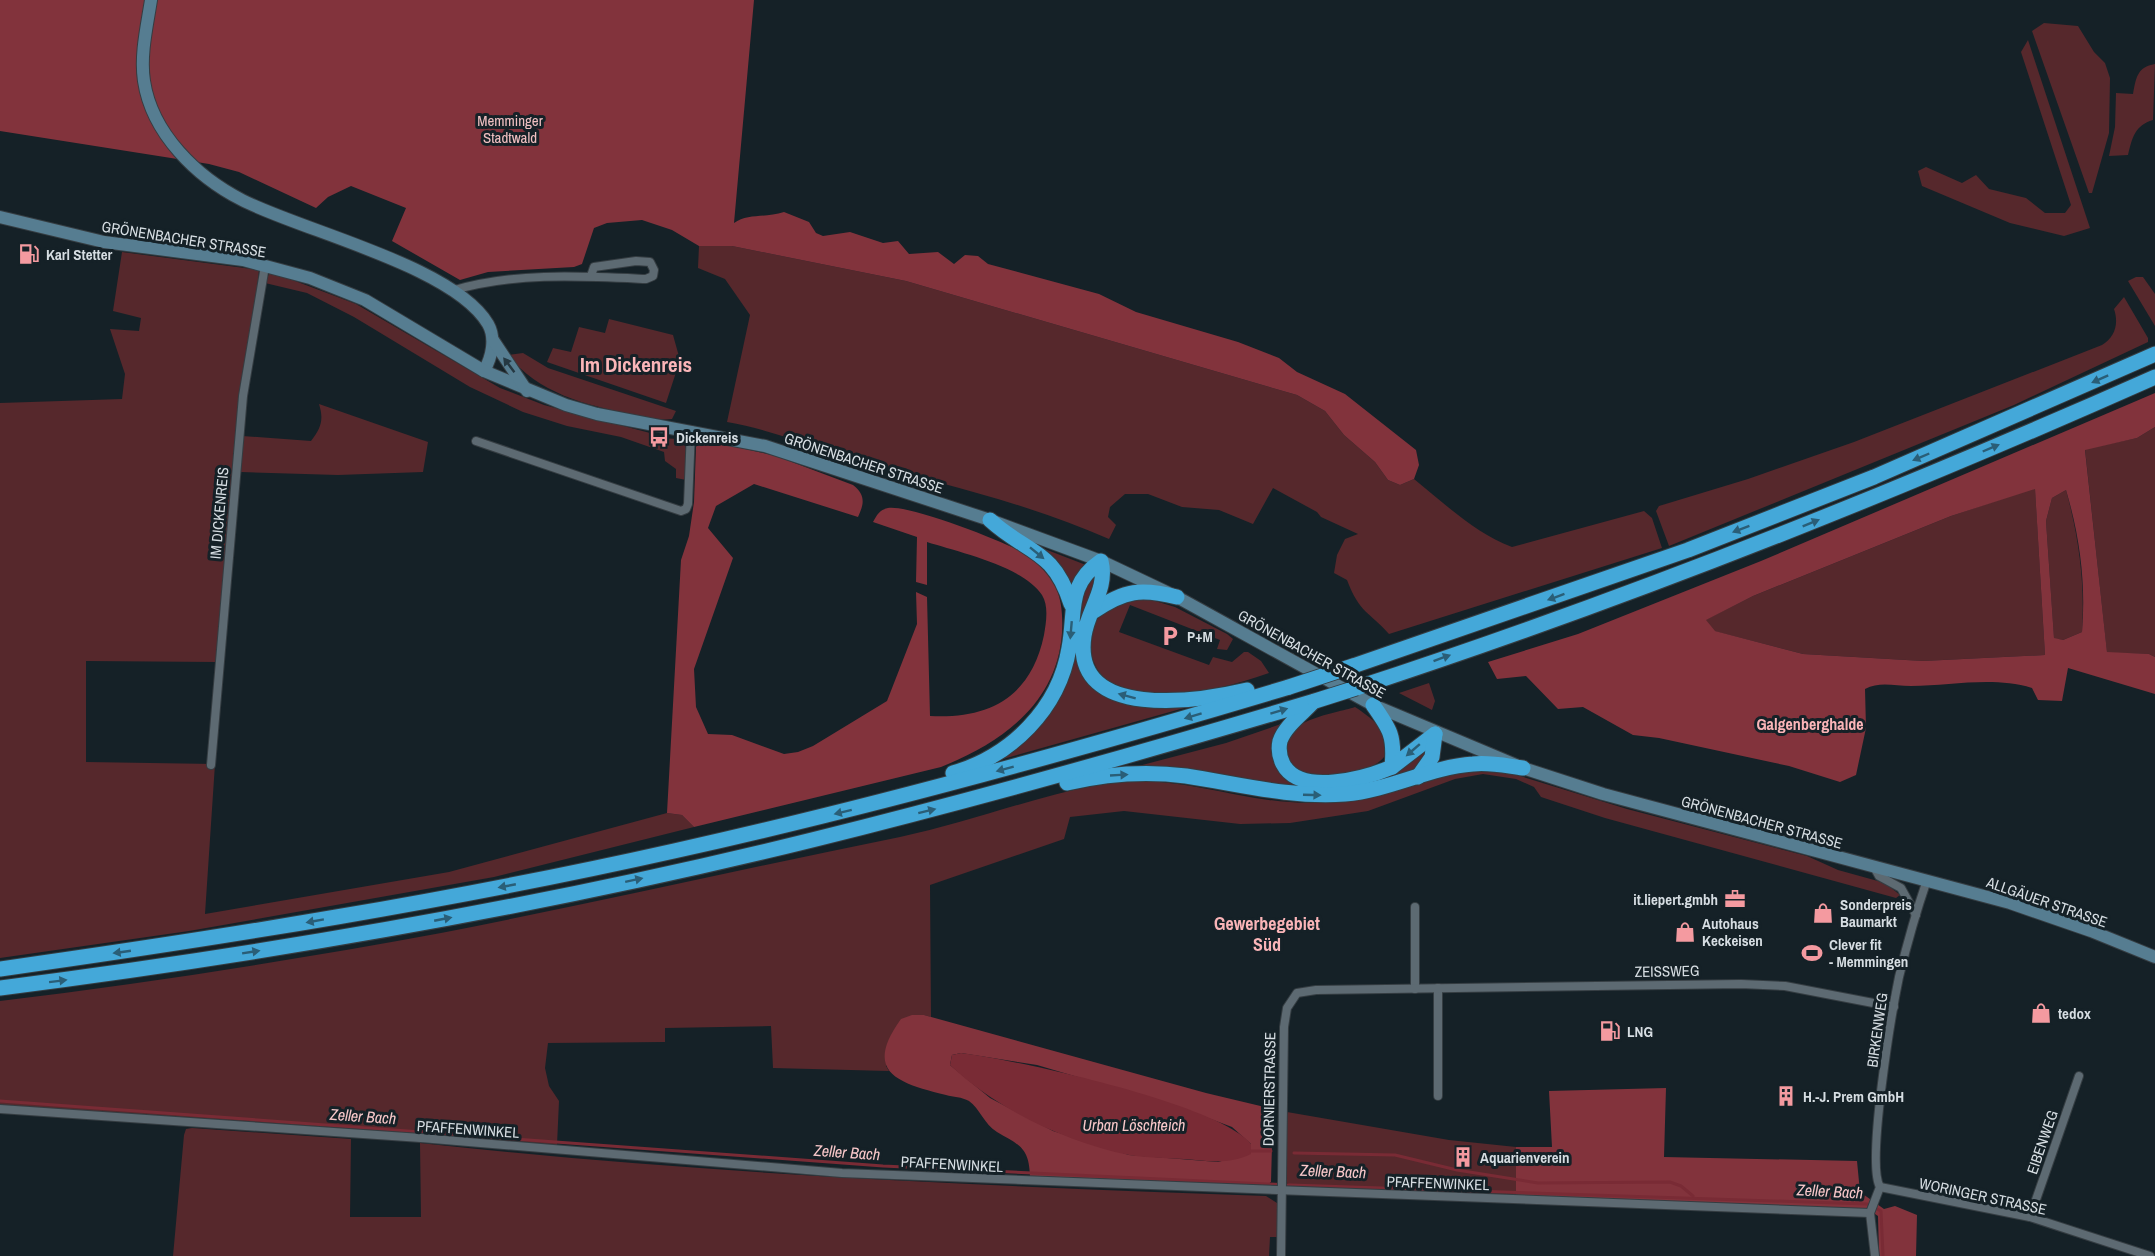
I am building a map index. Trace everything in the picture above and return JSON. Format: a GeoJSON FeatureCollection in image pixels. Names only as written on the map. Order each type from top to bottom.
{"type":"FeatureCollection","features":[{"type":"Feature","properties":{"kind":"highway"},"geometry":{"type":"LineString","coordinates":[[0,969],[217,938],[433,901],[675,851],[900,798],[1131,734],[1353,666],[1688,550],[1874,477],[2154,355]]}},
{"type":"Feature","properties":{"kind":"highway"},"geometry":{"type":"LineString","coordinates":[[0,988],[133,971],[446,919],[810,841],[1178,742],[1387,678],[1639,590],[1892,491],[2155,377]]}},
{"type":"Feature","properties":{"kind":"highway"},"geometry":{"type":"LineString","coordinates":[[900,798],[911,785],[972,767],[1014,742],[1037,720],[1050,701],[1066,664],[1072,622],[1071,604],[1063,583],[1051,565],[1022,541],[1008,537],[990,520]]}},
{"type":"Feature","properties":{"kind":"highway"},"geometry":{"type":"LineString","coordinates":[[1101,561],[1103,577],[1094,611],[1084,634],[1085,660],[1099,682],[1119,694],[1140,700],[1214,697],[1259,687],[1289,687]]}},
{"type":"Feature","properties":{"kind":"highway"},"geometry":{"type":"LineString","coordinates":[[1071,604],[1083,578],[1101,561]]}},
{"type":"Feature","properties":{"kind":"highway"},"geometry":{"type":"LineString","coordinates":[[1094,611],[1114,597],[1126,593],[1157,592],[1178,597]]}},
{"type":"Feature","properties":{"kind":"highway"},"geometry":{"type":"LineString","coordinates":[[1315,700],[1284,733],[1280,742],[1279,755],[1285,768],[1293,776],[1307,781],[1342,781],[1371,776],[1392,767],[1435,734]]}},
{"type":"Feature","properties":{"kind":"highway"},"geometry":{"type":"LineString","coordinates":[[1373,705],[1394,739],[1392,767]]}},
{"type":"Feature","properties":{"kind":"highway"},"geometry":{"type":"LineString","coordinates":[[1419,777],[1432,757],[1435,734]]}},
{"type":"Feature","properties":{"kind":"highway"},"geometry":{"type":"LineString","coordinates":[[1020,785],[1044,789],[1094,776],[1157,774],[1185,776],[1279,793],[1318,796],[1381,789],[1473,764],[1523,768]]}},
{"type":"Feature","properties":{"kind":"main road"},"geometry":{"type":"LineString","coordinates":[[151,0],[143,60],[144,83],[159,123],[178,153],[213,182],[241,200],[355,244],[466,300],[482,315],[489,326],[492,339],[490,361],[484,371]]}},
{"type":"Feature","properties":{"kind":"main road","name":"GRÖNENBACHER STRASSE"},"geometry":{"type":"LineString","coordinates":[[0,217],[104,243],[265,266],[333,286],[365,300],[484,371],[527,391],[597,414],[691,430],[765,446],[990,520],[1101,561],[1178,597],[1373,705],[1435,734],[1523,768],[1603,794],[1927,880]]}},
{"type":"Feature","properties":{"kind":"main road"},"geometry":{"type":"LineString","coordinates":[[492,339],[527,391]]}},
{"type":"Feature","properties":{"kind":"main road","name":"ALLGÄUER STRASSE"},"geometry":{"type":"LineString","coordinates":[[1927,880],[2091,931],[2155,957]]}},
{"type":"Feature","properties":{"kind":"street"},"geometry":{"type":"LineString","coordinates":[[451,291],[492,280],[591,276],[646,279],[653,276],[654,270],[650,262],[636,261],[594,267],[591,276]]}},
{"type":"Feature","properties":{"kind":"street","name":"IM DICKENREIS"},"geometry":{"type":"LineString","coordinates":[[211,765],[243,396],[265,266]]}},
{"type":"Feature","properties":{"kind":"street"},"geometry":{"type":"LineString","coordinates":[[476,441],[681,511],[686,509],[688,504],[691,430]]}},
{"type":"Feature","properties":{"kind":"street"},"geometry":{"type":"LineString","coordinates":[[1874,867],[1879,876],[1901,888],[1916,915]]}},
{"type":"Feature","properties":{"kind":"street","name":"BIRKENWEG"},"geometry":{"type":"LineString","coordinates":[[1880,1187],[1874,1173],[1875,1150],[1894,1007],[1916,915],[1927,880]]}},
{"type":"Feature","properties":{"kind":"street"},"geometry":{"type":"LineString","coordinates":[[1415,907],[1415,989]]}},
{"type":"Feature","properties":{"kind":"street","name":"ZEISSWEG"},"geometry":{"type":"LineString","coordinates":[[1297,993],[1316,990],[1763,984],[1805,989],[1894,1007]]}},
{"type":"Feature","properties":{"kind":"street"},"geometry":{"type":"LineString","coordinates":[[1438,988],[1438,1096]]}},
{"type":"Feature","properties":{"kind":"street","name":"DORNIERSTRASSE"},"geometry":{"type":"LineString","coordinates":[[1281,1256],[1284,1027],[1287,1008],[1297,993]]}},
{"type":"Feature","properties":{"kind":"street","name":"EIBENWEG"},"geometry":{"type":"LineString","coordinates":[[2030,1217],[2079,1076]]}},
{"type":"Feature","properties":{"kind":"street","name":"PFAFFENWINKEL"},"geometry":{"type":"LineString","coordinates":[[0,1109],[421,1138],[842,1173],[1281,1186],[1869,1213]]}},
{"type":"Feature","properties":{"kind":"street"},"geometry":{"type":"LineString","coordinates":[[1875,1256],[1869,1213],[1880,1187]]}},
{"type":"Feature","properties":{"kind":"street","name":"WORINGER STRASSE"},"geometry":{"type":"LineString","coordinates":[[1880,1187],[2030,1217],[2150,1256]]}},
{"type":"Feature","properties":{"kind":"shaded area"},"geometry":{"type":"Polygon","coordinates":[[[2044,23],[2078,26],[2094,52],[2105,63],[2110,78],[2109,133],[2092,193],[2089,193],[2032,31],[2044,23]]]}},
{"type":"Feature","properties":{"kind":"shaded area"},"geometry":{"type":"Polygon","coordinates":[[[2028,40],[2090,228],[2064,236],[2010,223],[1922,186],[1918,171],[1926,167],[1962,183],[1976,175],[1989,189],[2026,198],[2045,213],[2065,213],[2071,205],[2021,52],[2028,40]]]}},
{"type":"Feature","properties":{"kind":"shaded area"},"geometry":{"type":"Polygon","coordinates":[[[2155,64],[2153,120],[2138,129],[2128,155],[2109,156],[2115,127],[2116,93],[2133,94],[2138,74],[2149,65],[2155,64]]]}},
{"type":"Feature","properties":{"kind":"shaded area"},"geometry":{"type":"Polygon","coordinates":[[[699,246],[732,246],[906,281],[1297,395],[1325,411],[1344,435],[1375,462],[1388,480],[1400,485],[1414,479],[1473,526],[1512,547],[1644,511],[1652,518],[1662,548],[1389,634],[1356,600],[1347,580],[1334,573],[1337,555],[1345,539],[1358,534],[1321,517],[1317,512],[1273,488],[1253,524],[1219,510],[1182,507],[1148,494],[1125,494],[1110,507],[1108,517],[1116,525],[1109,539],[1018,505],[863,462],[762,430],[727,422],[750,315],[725,279],[698,268],[699,246]]]}},
{"type":"Feature","properties":{"kind":"shaded area"},"geometry":{"type":"Polygon","coordinates":[[[122,252],[259,270],[218,662],[86,661],[86,762],[215,764],[205,914],[449,872],[667,813],[682,815],[694,827],[494,877],[189,931],[0,958],[0,403],[122,399],[125,374],[110,329],[139,331],[141,318],[113,311],[122,252]]]}},
{"type":"Feature","properties":{"kind":"shaded area"},"geometry":{"type":"Polygon","coordinates":[[[274,273],[356,304],[500,388],[544,405],[650,433],[650,438],[683,439],[687,452],[686,480],[676,478],[676,469],[665,461],[664,452],[621,437],[567,426],[523,412],[470,387],[354,317],[307,293],[265,283],[269,274],[274,273]]]}},
{"type":"Feature","properties":{"kind":"shaded area"},"geometry":{"type":"Polygon","coordinates":[[[2136,277],[2143,277],[2155,294],[2155,326],[2128,281],[2136,277]]]}},
{"type":"Feature","properties":{"kind":"shaded area"},"geometry":{"type":"Polygon","coordinates":[[[2124,297],[2148,338],[2148,342],[2014,405],[1669,546],[1656,511],[1659,506],[1748,479],[1854,442],[2102,345],[2115,330],[2114,309],[2124,297]]]}},
{"type":"Feature","properties":{"kind":"shaded area"},"geometry":{"type":"Polygon","coordinates":[[[609,319],[673,335],[680,360],[666,403],[547,362],[553,348],[571,352],[579,327],[605,333],[609,319]]]}},
{"type":"Feature","properties":{"kind":"shaded area"},"geometry":{"type":"Polygon","coordinates":[[[523,353],[548,368],[676,411],[672,419],[657,419],[597,406],[564,395],[533,379],[508,355],[523,353]]]}},
{"type":"Feature","properties":{"kind":"shaded area"},"geometry":{"type":"Polygon","coordinates":[[[319,404],[428,442],[423,472],[338,475],[241,472],[242,436],[311,441],[321,424],[319,404]]]}},
{"type":"Feature","properties":{"kind":"shaded area"},"geometry":{"type":"Polygon","coordinates":[[[2155,427],[2155,657],[2149,654],[2107,653],[2085,449],[2137,438],[2155,427]]]}},
{"type":"Feature","properties":{"kind":"shaded area"},"geometry":{"type":"Polygon","coordinates":[[[2035,488],[2045,655],[1923,661],[1803,654],[1714,631],[1705,620],[1753,596],[1951,516],[2035,488]]]}},
{"type":"Feature","properties":{"kind":"shaded area"},"geometry":{"type":"Polygon","coordinates":[[[2066,490],[2080,561],[2083,614],[2082,632],[2063,640],[2054,639],[2046,521],[2052,498],[2066,490]]]}},
{"type":"Feature","properties":{"kind":"shaded area"},"geometry":{"type":"Polygon","coordinates":[[[1042,548],[1086,565],[1072,589],[1042,548]]]}},
{"type":"Feature","properties":{"kind":"shaded area"},"geometry":{"type":"Polygon","coordinates":[[[1096,573],[1078,650],[1119,702],[1138,707],[1183,705],[1184,708],[1003,759],[1002,757],[1037,729],[1087,583],[1096,573]]]}},
{"type":"Feature","properties":{"kind":"shaded area"},"geometry":{"type":"Polygon","coordinates":[[[1142,597],[1175,607],[1233,639],[1227,650],[1217,649],[1220,640],[1130,605],[1119,632],[1209,665],[1213,657],[1232,662],[1244,652],[1248,652],[1261,661],[1269,673],[1222,687],[1175,693],[1129,692],[1109,683],[1093,660],[1090,647],[1095,621],[1103,610],[1115,602],[1142,597]]]}},
{"type":"Feature","properties":{"kind":"shaded area"},"geometry":{"type":"Polygon","coordinates":[[[1429,683],[1435,701],[1432,710],[1399,693],[1429,683]]]}},
{"type":"Feature","properties":{"kind":"shaded area"},"geometry":{"type":"Polygon","coordinates":[[[1355,707],[1380,728],[1388,745],[1383,758],[1368,768],[1348,774],[1307,775],[1292,767],[1287,760],[1285,749],[1287,739],[1293,731],[1312,719],[1355,707]]]}},
{"type":"Feature","properties":{"kind":"shaded area"},"geometry":{"type":"Polygon","coordinates":[[[1284,723],[1275,763],[1327,784],[1349,787],[1332,790],[1127,769],[1226,743],[1284,723]]]}},
{"type":"Feature","properties":{"kind":"shaded area"},"geometry":{"type":"Polygon","coordinates":[[[1425,746],[1428,754],[1407,775],[1369,783],[1397,768],[1425,746]]]}},
{"type":"Feature","properties":{"kind":"shaded area"},"geometry":{"type":"Polygon","coordinates":[[[1476,769],[1507,772],[1627,809],[1807,856],[1838,870],[1885,883],[1900,895],[1896,898],[1605,818],[1541,797],[1534,787],[1516,779],[1483,774],[1455,779],[1368,811],[1290,823],[1240,824],[1124,811],[1070,817],[1064,839],[930,885],[931,1017],[924,1015],[886,1066],[889,1071],[773,1068],[771,1026],[665,1028],[665,1042],[548,1043],[545,1068],[549,1086],[559,1101],[557,1145],[0,1105],[0,1001],[111,987],[441,933],[900,837],[1097,785],[1126,782],[1181,784],[1286,802],[1314,803],[1377,795],[1476,769]]]}},
{"type":"Feature","properties":{"kind":"shaded area"},"geometry":{"type":"Polygon","coordinates":[[[1287,1112],[1449,1140],[1516,1147],[1516,1197],[1293,1187],[1286,1182],[1287,1112]]]}},
{"type":"Feature","properties":{"kind":"shaded area"},"geometry":{"type":"Polygon","coordinates":[[[186,1129],[351,1139],[350,1217],[421,1217],[420,1143],[737,1171],[948,1183],[1266,1196],[1277,1203],[1277,1237],[1270,1237],[1269,1256],[173,1256],[184,1135],[186,1129]]]}},
{"type":"Feature","properties":{"kind":"green space","name":"Memminger Stadtwald"},"geometry":{"type":"Polygon","coordinates":[[[0,0],[754,0],[734,223],[745,218],[784,212],[809,222],[816,233],[823,236],[850,232],[883,243],[898,241],[909,254],[938,252],[954,264],[965,255],[978,256],[988,264],[1099,294],[1136,312],[1238,342],[1279,358],[1297,372],[1345,394],[1416,450],[1419,465],[1414,479],[1400,485],[1388,480],[1375,462],[1344,435],[1325,411],[1297,395],[906,281],[732,246],[699,246],[672,230],[642,220],[607,223],[594,228],[582,264],[574,267],[488,272],[460,280],[392,241],[406,208],[351,186],[328,197],[316,208],[239,172],[209,164],[0,131],[0,0]]]}},
{"type":"Feature","properties":{"kind":"green space"},"geometry":{"type":"Polygon","coordinates":[[[2155,393],[2155,427],[2137,438],[2085,450],[2107,652],[2149,654],[2155,657],[2155,694],[2068,668],[2062,701],[2038,700],[2032,688],[2017,684],[1987,682],[1871,687],[1865,689],[1866,728],[1856,775],[1840,782],[1789,766],[1659,738],[1633,735],[1583,707],[1558,709],[1526,676],[1497,679],[1488,662],[1578,634],[1761,561],[2155,393]],[[2035,489],[1951,516],[1753,596],[1706,620],[1715,631],[1803,654],[1923,661],[2045,655],[2035,489]],[[2066,490],[2052,498],[2046,521],[2054,638],[2063,640],[2082,632],[2083,614],[2081,561],[2066,490]]]}},
{"type":"Feature","properties":{"kind":"green space"},"geometry":{"type":"Polygon","coordinates":[[[701,439],[776,456],[853,485],[860,492],[863,500],[858,517],[754,484],[716,506],[708,528],[733,558],[694,669],[696,707],[708,734],[732,735],[784,754],[798,752],[813,746],[887,701],[917,624],[916,592],[927,597],[930,716],[952,716],[989,708],[1005,700],[1018,689],[1038,656],[1044,635],[1046,609],[1042,595],[1033,585],[1005,568],[927,542],[927,585],[916,582],[917,537],[873,522],[880,511],[888,508],[898,508],[934,517],[996,540],[1027,555],[1048,575],[1059,595],[1062,633],[1058,658],[1049,681],[1037,700],[1022,718],[1004,733],[985,746],[941,767],[694,827],[682,815],[667,813],[681,560],[689,536],[694,502],[696,447],[701,439]]]}},
{"type":"Feature","properties":{"kind":"green space"},"geometry":{"type":"Polygon","coordinates":[[[912,1015],[924,1015],[1206,1093],[1273,1109],[1271,1182],[1267,1185],[1030,1176],[1028,1159],[1021,1148],[993,1129],[969,1101],[914,1086],[891,1073],[886,1064],[885,1052],[890,1037],[901,1019],[912,1015]],[[961,1053],[952,1055],[950,1065],[990,1098],[1053,1131],[1129,1155],[1218,1162],[1251,1153],[1251,1144],[1232,1127],[1176,1106],[1037,1065],[961,1053]]]}},
{"type":"Feature","properties":{"kind":"green space"},"geometry":{"type":"Polygon","coordinates":[[[1666,1088],[1664,1157],[1857,1161],[1860,1192],[1884,1209],[1895,1206],[1917,1215],[1916,1256],[1879,1256],[1878,1216],[1872,1212],[1516,1197],[1516,1147],[1552,1147],[1549,1091],[1666,1088]]]}},
{"type":"Feature","properties":{"kind":"water","name":"Urban Löschteich"},"geometry":{"type":"Polygon","coordinates":[[[961,1053],[1069,1074],[1160,1099],[1232,1129],[1251,1144],[1251,1154],[1235,1160],[1218,1161],[1149,1157],[1129,1155],[1081,1142],[1033,1122],[968,1081],[950,1065],[952,1055],[961,1053]]]}},
{"type":"Feature","properties":{"kind":"waterway","name":"Zeller Bach"},"geometry":{"type":"LineString","coordinates":[[0,1101],[883,1166],[1290,1185],[1867,1204],[1881,1211],[1883,1256]]}},
{"type":"Feature","properties":{"kind":"waterway","name":"Zeller Bach"},"geometry":{"type":"LineString","coordinates":[[1251,1151],[1271,1151]]}},
{"type":"Feature","properties":{"kind":"waterway","name":"Zeller Bach"},"geometry":{"type":"LineString","coordinates":[[1294,1153],[1395,1155],[1457,1170],[1538,1183],[1670,1182],[1681,1186],[1693,1196]]}},
{"type":"Feature","properties":{"kind":"place","name":"Karl Stetter"},"geometry":{"type":"Point","coordinates":[29,254]}},
{"type":"Feature","properties":{"kind":"place","name":"Dickenreis"},"geometry":{"type":"Point","coordinates":[659,437]}},
{"type":"Feature","properties":{"kind":"place","name":"P+M"},"geometry":{"type":"Point","coordinates":[1170,636]}},
{"type":"Feature","properties":{"kind":"place","name":"it.liepert.gmbh"},"geometry":{"type":"Point","coordinates":[1735,899]}},
{"type":"Feature","properties":{"kind":"place","name":"Sonderpreis Baumarkt"},"geometry":{"type":"Point","coordinates":[1823,913]}},
{"type":"Feature","properties":{"kind":"place","name":"Autohaus Keckeisen"},"geometry":{"type":"Point","coordinates":[1685,932]}},
{"type":"Feature","properties":{"kind":"place","name":"Clever fit - Memmingen"},"geometry":{"type":"Point","coordinates":[1812,953]}},
{"type":"Feature","properties":{"kind":"place","name":"tedox"},"geometry":{"type":"Point","coordinates":[2041,1013]}},
{"type":"Feature","properties":{"kind":"place","name":"LNG"},"geometry":{"type":"Point","coordinates":[1610,1031]}},
{"type":"Feature","properties":{"kind":"place","name":"H.-J. Prem GmbH"},"geometry":{"type":"Point","coordinates":[1786,1096]}},
{"type":"Feature","properties":{"kind":"place","name":"Aquarienverein"},"geometry":{"type":"Point","coordinates":[1463,1157]}},
{"type":"Feature","properties":{"kind":"district","name":"Im Dickenreis"},"geometry":{"type":"Point","coordinates":[636,364]}},
{"type":"Feature","properties":{"kind":"district","name":"Galgenberghalde"},"geometry":{"type":"Point","coordinates":[1810,724]}},
{"type":"Feature","properties":{"kind":"district","name":"Gewerbegebiet Süd"},"geometry":{"type":"Point","coordinates":[1267,933]}}]}
